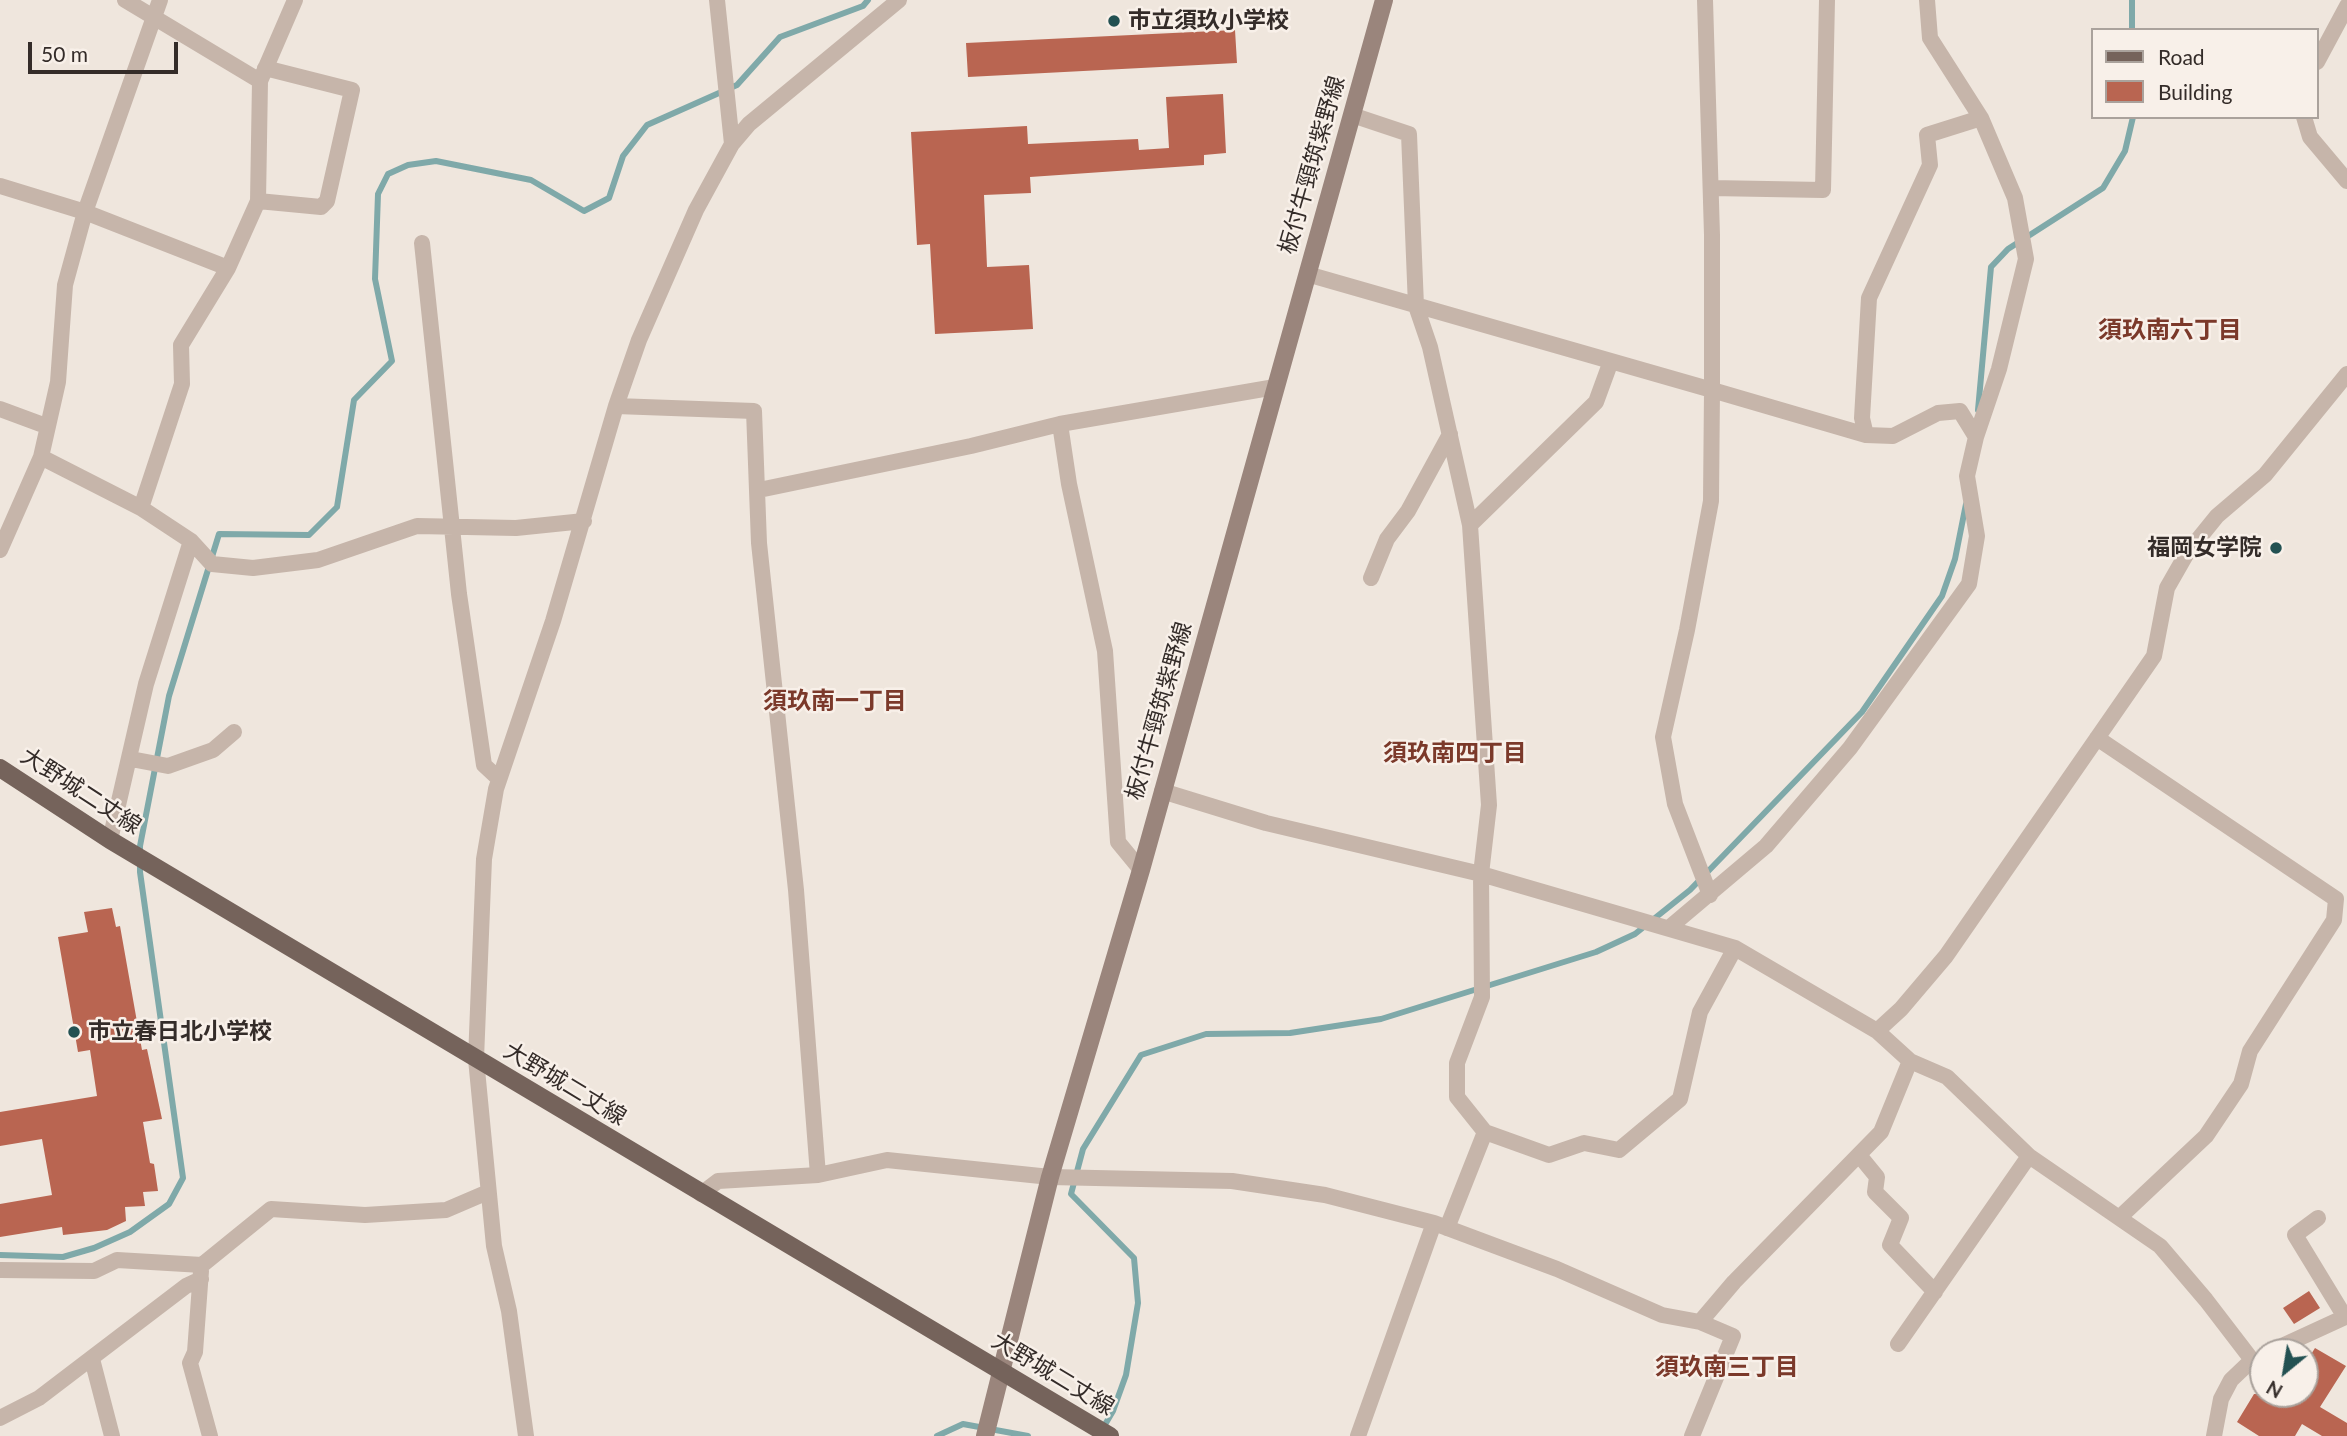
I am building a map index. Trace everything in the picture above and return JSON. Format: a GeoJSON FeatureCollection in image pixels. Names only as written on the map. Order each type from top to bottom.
{"type":"FeatureCollection","features":[{"type":"Feature","properties":{"kind":"main road","name":"板付牛頸筑紫野線"},"geometry":{"type":"LineString","coordinates":[[985,1436],[1050,1177],[1141,870],[1384,0]]}},
{"type":"Feature","properties":{"kind":"main road","name":"大野城二丈線"},"geometry":{"type":"LineString","coordinates":[[0,768],[110,841],[1110,1436]]}},
{"type":"Feature","properties":{"kind":"street"},"geometry":{"type":"LineString","coordinates":[[125,0],[157,8],[262,74],[352,90],[327,201],[321,207],[258,201]]}},
{"type":"Feature","properties":{"kind":"street"},"geometry":{"type":"LineString","coordinates":[[141,508],[182,384],[181,345],[228,268],[258,201],[262,74],[295,0]]}},
{"type":"Feature","properties":{"kind":"street"},"geometry":{"type":"LineString","coordinates":[[717,0],[732,144]]}},
{"type":"Feature","properties":{"kind":"street"},"geometry":{"type":"LineString","coordinates":[[526,1436],[488,1192],[476,1059],[484,859],[499,779],[583,521],[616,406],[639,340],[696,211],[732,144],[749,124],[899,0]]}},
{"type":"Feature","properties":{"kind":"street"},"geometry":{"type":"LineString","coordinates":[[1705,0],[1711,188],[1711,500],[1687,630],[1663,737],[1675,804],[1710,895]]}},
{"type":"Feature","properties":{"kind":"street"},"geometry":{"type":"LineString","coordinates":[[1711,188],[1823,190],[1827,0]]}},
{"type":"Feature","properties":{"kind":"street"},"geometry":{"type":"LineString","coordinates":[[1670,928],[1766,846],[1850,748],[1969,584],[1977,536],[1968,476],[1976,437],[1999,369],[2026,259],[2015,198],[1981,118],[1930,38],[1927,0]]}},
{"type":"Feature","properties":{"kind":"street"},"geometry":{"type":"LineString","coordinates":[[2319,58],[2347,6]]}},
{"type":"Feature","properties":{"kind":"street"},"geometry":{"type":"LineString","coordinates":[[0,550],[41,457],[58,382],[65,285],[85,212],[157,8]]}},
{"type":"Feature","properties":{"kind":"street"},"geometry":{"type":"LineString","coordinates":[[1352,115],[1409,134],[1416,306],[1430,347],[1470,525],[1489,805],[1481,874],[1482,997],[1457,1063],[1457,1097],[1485,1132],[1549,1154],[1584,1143],[1619,1150],[1680,1099],[1700,1012],[1735,948]]}},
{"type":"Feature","properties":{"kind":"street"},"geometry":{"type":"LineString","coordinates":[[1867,435],[1862,418],[1870,298],[1930,164],[1927,135],[1981,118]]}},
{"type":"Feature","properties":{"kind":"street"},"geometry":{"type":"LineString","coordinates":[[2305,119],[2310,136],[2347,181]]}},
{"type":"Feature","properties":{"kind":"street"},"geometry":{"type":"LineString","coordinates":[[0,186],[85,212],[228,268]]}},
{"type":"Feature","properties":{"kind":"street"},"geometry":{"type":"LineString","coordinates":[[422,243],[453,527],[484,765],[499,779]]}},
{"type":"Feature","properties":{"kind":"street"},"geometry":{"type":"LineString","coordinates":[[1307,274],[1867,435],[1893,436],[1938,413],[1960,411],[1976,437]]}},
{"type":"Feature","properties":{"kind":"street"},"geometry":{"type":"LineString","coordinates":[[1470,525],[1597,402],[1611,361]]}},
{"type":"Feature","properties":{"kind":"street"},"geometry":{"type":"LineString","coordinates":[[1877,1031],[1901,1009],[1946,956],[2154,656],[2167,588],[2187,553],[2217,516],[2265,475],[2347,374]]}},
{"type":"Feature","properties":{"kind":"street"},"geometry":{"type":"LineString","coordinates":[[759,490],[971,446],[1060,424],[1275,387]]}},
{"type":"Feature","properties":{"kind":"street"},"geometry":{"type":"LineString","coordinates":[[616,406],[754,411],[759,542],[796,890],[818,1175]]}},
{"type":"Feature","properties":{"kind":"street"},"geometry":{"type":"LineString","coordinates":[[0,409],[46,426]]}},
{"type":"Feature","properties":{"kind":"street"},"geometry":{"type":"LineString","coordinates":[[1060,424],[1069,484],[1105,650],[1118,842],[1141,870]]}},
{"type":"Feature","properties":{"kind":"street"},"geometry":{"type":"LineString","coordinates":[[1371,578],[1387,539],[1408,511],[1450,434]]}},
{"type":"Feature","properties":{"kind":"street"},"geometry":{"type":"LineString","coordinates":[[41,457],[141,508],[191,541],[212,564],[253,568],[318,560],[417,526],[516,528],[583,521]]}},
{"type":"Feature","properties":{"kind":"street"},"geometry":{"type":"LineString","coordinates":[[110,841],[131,759],[146,684],[191,541]]}},
{"type":"Feature","properties":{"kind":"street"},"geometry":{"type":"LineString","coordinates":[[131,759],[169,766],[213,750],[234,732]]}},
{"type":"Feature","properties":{"kind":"street"},"geometry":{"type":"LineString","coordinates":[[2097,738],[2336,900],[2334,920],[2250,1051],[2241,1084],[2206,1136],[2120,1217]]}},
{"type":"Feature","properties":{"kind":"street"},"geometry":{"type":"LineString","coordinates":[[1162,790],[1266,823],[1481,874],[1735,948],[1877,1031],[1910,1061],[1947,1077],[2029,1156],[2160,1246],[2249,1348]]}},
{"type":"Feature","properties":{"kind":"street"},"geometry":{"type":"LineString","coordinates":[[1700,1322],[1734,1282],[1881,1132],[1910,1061]]}},
{"type":"Feature","properties":{"kind":"street"},"geometry":{"type":"LineString","coordinates":[[1358,1436],[1440,1226],[1485,1132]]}},
{"type":"Feature","properties":{"kind":"street"},"geometry":{"type":"LineString","coordinates":[[1859,1155],[1877,1177],[1875,1192],[1901,1218],[1890,1245],[1935,1292]]}},
{"type":"Feature","properties":{"kind":"street"},"geometry":{"type":"LineString","coordinates":[[1898,1345],[2029,1156]]}},
{"type":"Feature","properties":{"kind":"street"},"geometry":{"type":"LineString","coordinates":[[701,1195],[718,1181],[818,1175],[887,1160],[1050,1177],[1232,1181],[1325,1195],[1440,1226],[1557,1269],[1662,1315],[1700,1322],[1733,1336],[1692,1436]]}},
{"type":"Feature","properties":{"kind":"street"},"geometry":{"type":"LineString","coordinates":[[0,1418],[39,1398],[92,1359],[186,1286],[271,1209],[365,1215],[446,1210],[488,1192]]}},
{"type":"Feature","properties":{"kind":"street"},"geometry":{"type":"LineString","coordinates":[[2300,1338],[2346,1317],[2295,1235],[2318,1218]]}},
{"type":"Feature","properties":{"kind":"street"},"geometry":{"type":"LineString","coordinates":[[0,1270],[94,1271],[117,1260],[201,1272]]}},
{"type":"Feature","properties":{"kind":"street"},"geometry":{"type":"LineString","coordinates":[[201,1272],[194,1352],[190,1363],[210,1436]]}},
{"type":"Feature","properties":{"kind":"street"},"geometry":{"type":"LineString","coordinates":[[92,1359],[111,1436]]}},
{"type":"Feature","properties":{"kind":"street"},"geometry":{"type":"LineString","coordinates":[[2214,1436],[2221,1399],[2231,1380],[2249,1364]]}},
{"type":"Feature","properties":{"kind":"building"},"geometry":{"type":"Polygon","coordinates":[[[1235,30],[1237,63],[968,77],[966,43],[1235,30]]]}},
{"type":"Feature","properties":{"kind":"building"},"geometry":{"type":"Polygon","coordinates":[[[1223,94],[1226,153],[1204,155],[1204,165],[1030,177],[1031,193],[984,195],[987,267],[1029,265],[1033,329],[935,334],[930,244],[917,245],[911,132],[1027,126],[1028,144],[1138,139],[1139,150],[1169,148],[1166,97],[1223,94]]]}},
{"type":"Feature","properties":{"kind":"building"},"geometry":{"type":"Polygon","coordinates":[[[112,908],[116,927],[120,926],[142,1050],[147,1049],[162,1119],[143,1122],[158,1191],[143,1192],[145,1206],[125,1207],[126,1221],[107,1230],[63,1235],[62,1227],[0,1237],[0,1204],[52,1195],[42,1139],[0,1146],[0,1112],[97,1096],[90,1050],[78,1052],[58,937],[88,932],[84,912],[112,908]]]}},
{"type":"Feature","properties":{"kind":"building"},"geometry":{"type":"Polygon","coordinates":[[[2309,1291],[2320,1308],[2294,1324],[2283,1308],[2309,1291]]]}},
{"type":"Feature","properties":{"kind":"building"},"geometry":{"type":"Polygon","coordinates":[[[2319,1350],[2346,1366],[2320,1407],[2347,1423],[2347,1436],[2322,1436],[2302,1424],[2295,1436],[2259,1436],[2237,1422],[2249,1402],[2249,1408],[2319,1408],[2319,1350]]]}},
{"type":"Feature","properties":{"kind":"waterway"},"geometry":{"type":"LineString","coordinates":[[0,1255],[63,1257],[94,1248],[130,1232],[169,1204],[183,1178],[140,872],[140,846],[169,696],[219,534],[309,535],[337,507],[354,400],[392,361],[375,279],[378,194],[388,174],[408,165],[436,161],[531,180],[584,211],[609,198],[623,156],[647,125],[737,85],[780,37],[863,6],[868,0]]}},
{"type":"Feature","properties":{"kind":"waterway"},"geometry":{"type":"LineString","coordinates":[[2132,0],[2132,28]]}},
{"type":"Feature","properties":{"kind":"waterway"},"geometry":{"type":"LineString","coordinates":[[1978,410],[1991,267],[2008,249],[2103,188],[2125,151],[2133,119]]}},
{"type":"Feature","properties":{"kind":"waterway"},"geometry":{"type":"LineString","coordinates":[[1103,1428],[1113,1411],[1126,1375],[1138,1303],[1134,1258],[1071,1194],[1083,1149],[1141,1055],[1206,1034],[1290,1033],[1381,1019],[1596,952],[1635,934],[1690,890],[1862,712],[1942,596],[1955,559],[1966,504]]}},
{"type":"Feature","properties":{"kind":"waterway"},"geometry":{"type":"LineString","coordinates":[[937,1436],[963,1424],[1028,1436]]}},
{"type":"Feature","properties":{"kind":"place","name":"市立須玖小学校"},"geometry":{"type":"Point","coordinates":[1114,21]}},
{"type":"Feature","properties":{"kind":"place","name":"福岡女学院"},"geometry":{"type":"Point","coordinates":[2276,548]}},
{"type":"Feature","properties":{"kind":"place","name":"市立春日北小学校"},"geometry":{"type":"Point","coordinates":[74,1032]}},
{"type":"Feature","properties":{"kind":"district","name":"須玖南六丁目"},"geometry":{"type":"Point","coordinates":[2170,330]}},
{"type":"Feature","properties":{"kind":"district","name":"須玖南一丁目"},"geometry":{"type":"Point","coordinates":[835,701]}},
{"type":"Feature","properties":{"kind":"district","name":"須玖南四丁目"},"geometry":{"type":"Point","coordinates":[1455,753]}},
{"type":"Feature","properties":{"kind":"district","name":"須玖南三丁目"},"geometry":{"type":"Point","coordinates":[1727,1367]}}]}
